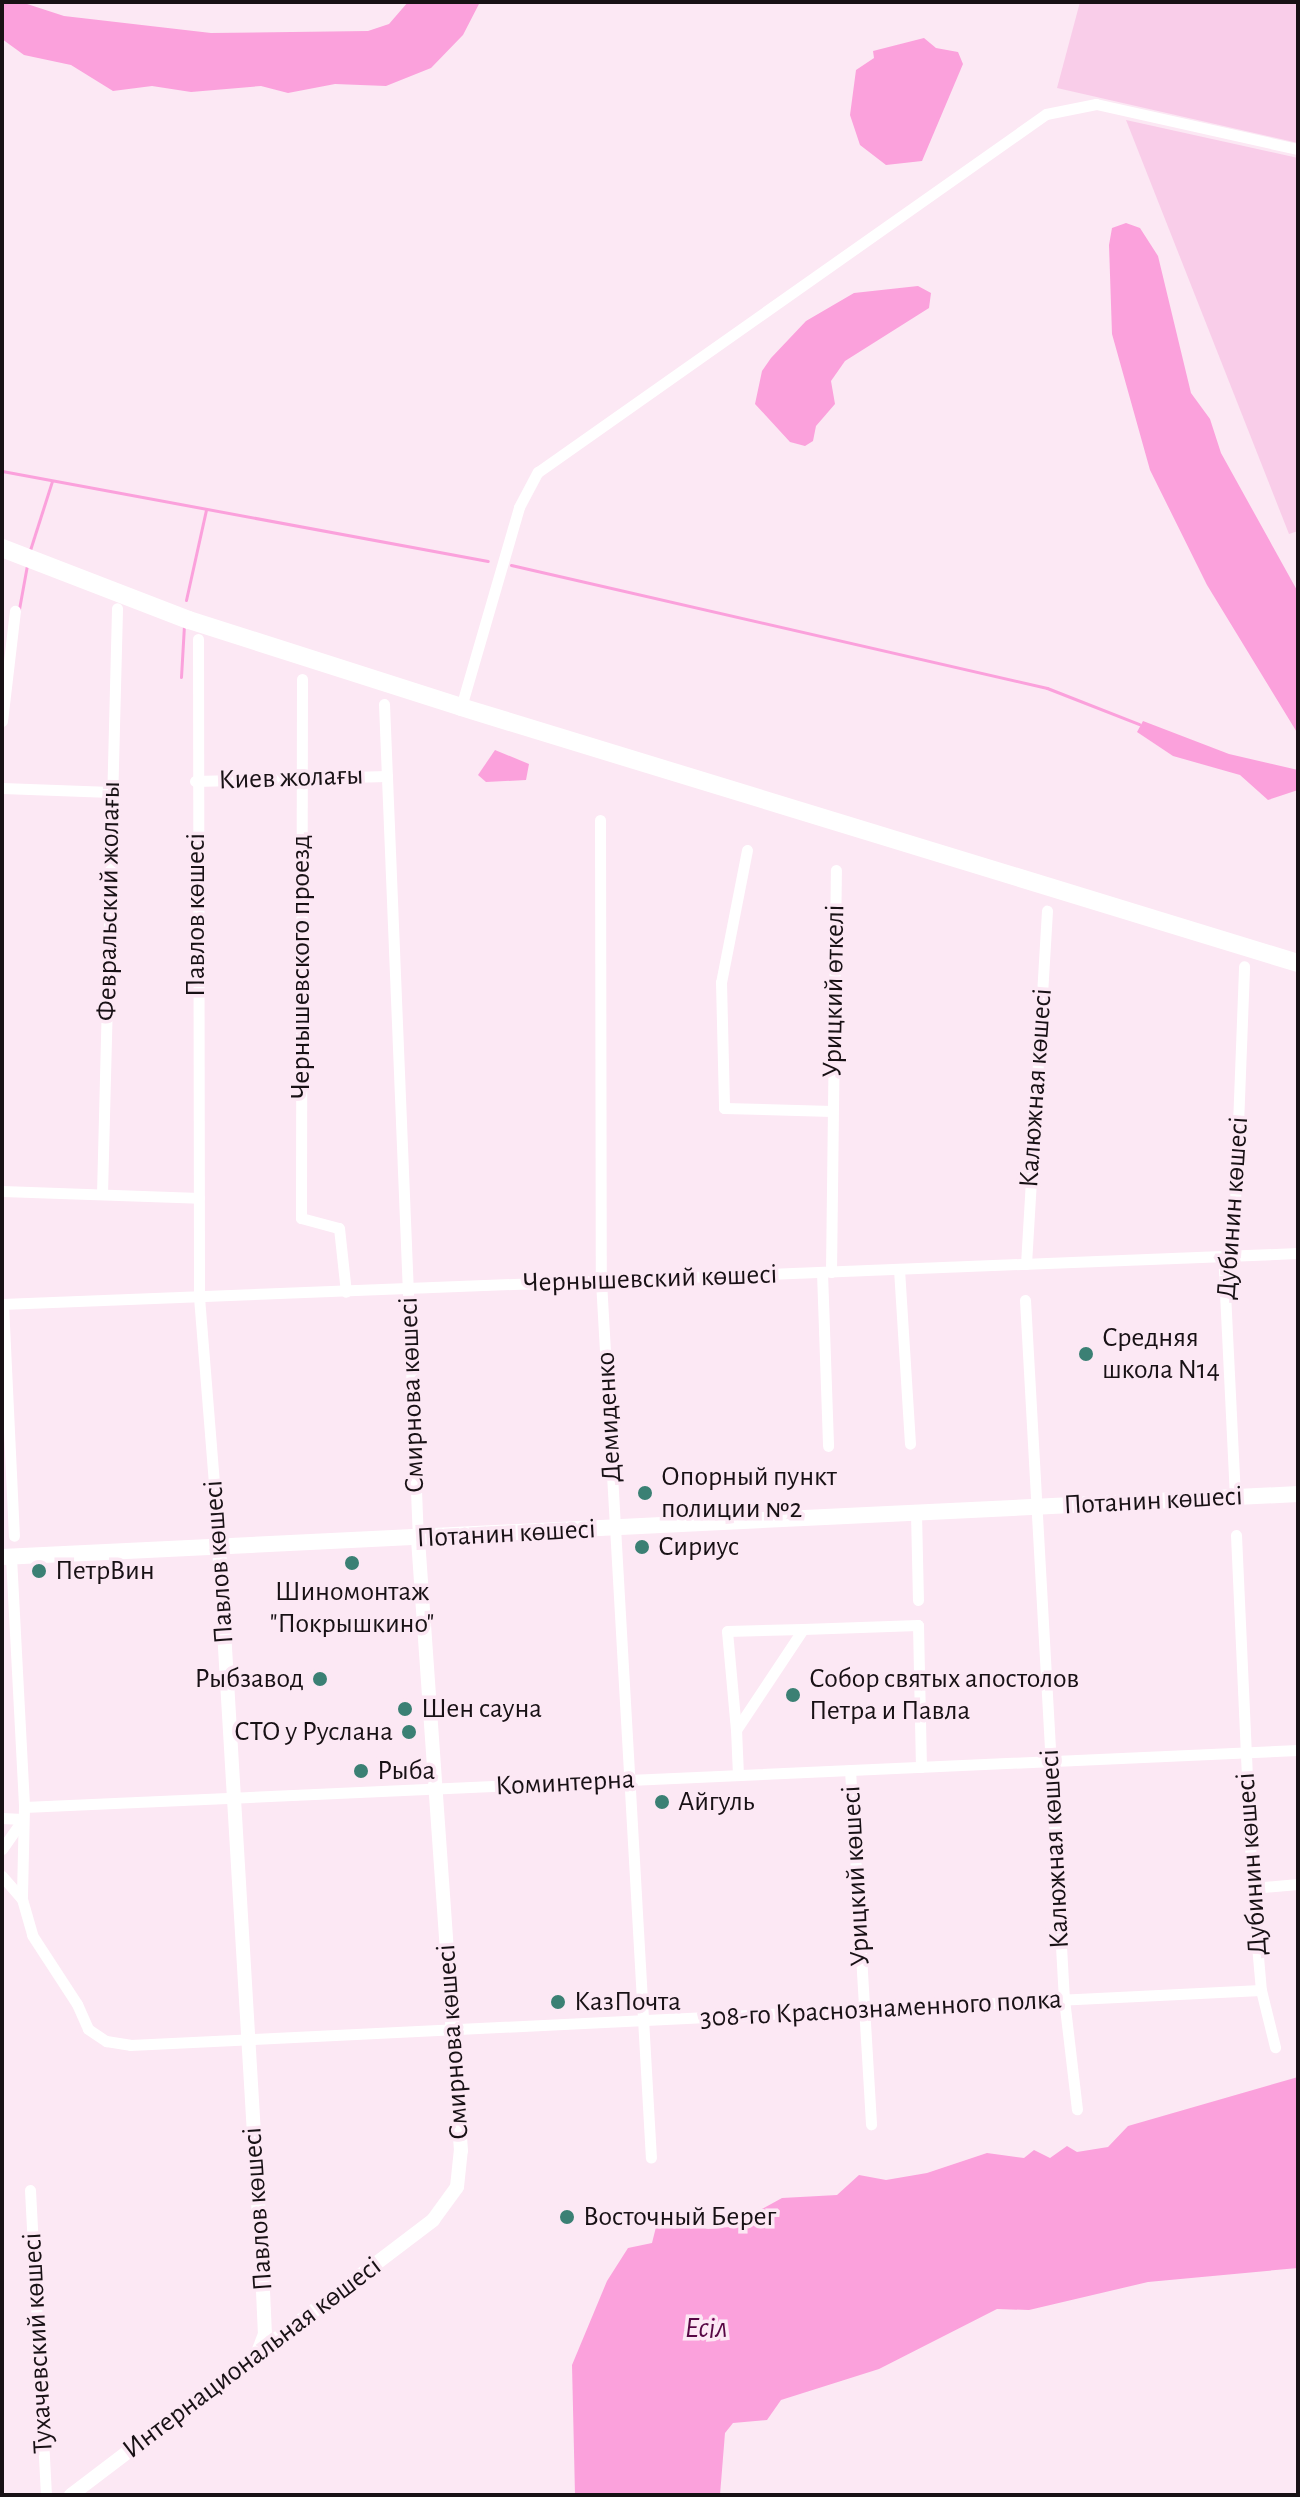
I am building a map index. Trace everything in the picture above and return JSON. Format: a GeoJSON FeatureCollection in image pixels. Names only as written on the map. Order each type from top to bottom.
{"type":"FeatureCollection","features":[{"type":"Feature","properties":{"kind":"highway"},"geometry":{"type":"LineString","coordinates":[[9,551],[185,618],[461,707],[1298,963]]}},
{"type":"Feature","properties":{"kind":"main road","name":"Потанин көшесі"},"geometry":{"type":"LineString","coordinates":[[7,1557],[1298,1494]]}},
{"type":"Feature","properties":{"kind":"street"},"geometry":{"type":"LineString","coordinates":[[461,707],[519,507],[538,472],[1046,114],[1096,104],[1298,149]]}},
{"type":"Feature","properties":{"kind":"street","name":"Февральский жолағы"},"geometry":{"type":"LineString","coordinates":[[102,1194],[117,608]]}},
{"type":"Feature","properties":{"kind":"street"},"geometry":{"type":"LineString","coordinates":[[2,721],[15,611]]}},
{"type":"Feature","properties":{"kind":"street","name":"Павлов көшесі"},"geometry":{"type":"LineString","coordinates":[[198,639],[195,781],[199,1297],[219,1547],[264,2303],[264,2339],[248,2363]]}},
{"type":"Feature","properties":{"kind":"street","name":"Чернышевского проезд"},"geometry":{"type":"LineString","coordinates":[[302,679],[301,1218],[335,1225],[342,1233],[346,1292]]}},
{"type":"Feature","properties":{"kind":"street","name":"Смирнова көшесі"},"geometry":{"type":"LineString","coordinates":[[384,704],[418,1539],[461,2169],[453,2195],[433,2220]]}},
{"type":"Feature","properties":{"kind":"street","name":"Киев жолағы"},"geometry":{"type":"LineString","coordinates":[[195,781],[387,776]]}},
{"type":"Feature","properties":{"kind":"street"},"geometry":{"type":"LineString","coordinates":[[2,788],[111,792]]}},
{"type":"Feature","properties":{"kind":"street","name":"Демиденко"},"geometry":{"type":"LineString","coordinates":[[600,820],[601,1281],[651,2158]]}},
{"type":"Feature","properties":{"kind":"street","name":"Урицкий өткелі"},"geometry":{"type":"LineString","coordinates":[[747,850],[720,990],[724,1108],[832,1111]]}},
{"type":"Feature","properties":{"kind":"street","name":"Урицкий өткелі"},"geometry":{"type":"LineString","coordinates":[[828,1446],[826,1272],[836,870]]}},
{"type":"Feature","properties":{"kind":"street","name":"Калюжная көшесі"},"geometry":{"type":"LineString","coordinates":[[1026,1264],[1047,911]]}},
{"type":"Feature","properties":{"kind":"street","name":"Дубинин көшесі"},"geometry":{"type":"LineString","coordinates":[[1235,1497],[1224,1269],[1233,1255],[1244,966]]}},
{"type":"Feature","properties":{"kind":"street"},"geometry":{"type":"LineString","coordinates":[[2,1191],[199,1198]]}},
{"type":"Feature","properties":{"kind":"street","name":"Чернышевский көшесі"},"geometry":{"type":"LineString","coordinates":[[3,1304],[1298,1253]]}},
{"type":"Feature","properties":{"kind":"street"},"geometry":{"type":"LineString","coordinates":[[899,1269],[910,1444]]}},
{"type":"Feature","properties":{"kind":"street","name":"Калюжная көшесі"},"geometry":{"type":"LineString","coordinates":[[1025,1300],[1064,1999],[1077,2109]]}},
{"type":"Feature","properties":{"kind":"street"},"geometry":{"type":"LineString","coordinates":[[3,1304],[14,1536]]}},
{"type":"Feature","properties":{"kind":"street"},"geometry":{"type":"LineString","coordinates":[[916,1513],[918,1600]]}},
{"type":"Feature","properties":{"kind":"street","name":"Дубинин көшесі"},"geometry":{"type":"LineString","coordinates":[[1236,1535],[1252,1888],[1261,1990],[1275,2047]]}},
{"type":"Feature","properties":{"kind":"street"},"geometry":{"type":"LineString","coordinates":[[7,1557],[23,1813],[22,1899]]}},
{"type":"Feature","properties":{"kind":"street"},"geometry":{"type":"LineString","coordinates":[[738,1775],[727,1631],[918,1625],[921,1767]]}},
{"type":"Feature","properties":{"kind":"street"},"geometry":{"type":"LineString","coordinates":[[736,1730],[803,1629]]}},
{"type":"Feature","properties":{"kind":"street","name":"Коминтерна"},"geometry":{"type":"LineString","coordinates":[[2,1818],[23,1813],[233,1798],[1298,1750]]}},
{"type":"Feature","properties":{"kind":"street","name":"Урицкий көшесі"},"geometry":{"type":"LineString","coordinates":[[850,1770],[871,2124]]}},
{"type":"Feature","properties":{"kind":"street"},"geometry":{"type":"LineString","coordinates":[[2,1849],[23,1813]]}},
{"type":"Feature","properties":{"kind":"street"},"geometry":{"type":"LineString","coordinates":[[2,1876],[22,1899]]}},
{"type":"Feature","properties":{"kind":"street"},"geometry":{"type":"LineString","coordinates":[[1252,1888],[1298,1884]]}},
{"type":"Feature","properties":{"kind":"street","name":"308-го Краснознаменного полка"},"geometry":{"type":"LineString","coordinates":[[22,1899],[32,1935],[77,2004],[88,2029],[118,2044],[1261,1990]]}},
{"type":"Feature","properties":{"kind":"street","name":"Тухачевский көшесі"},"geometry":{"type":"LineString","coordinates":[[30,2190],[46,2495]]}},
{"type":"Feature","properties":{"kind":"street","name":"Интернациональная көшесі"},"geometry":{"type":"LineString","coordinates":[[71,2495],[433,2220]]}},
{"type":"Feature","properties":{"kind":"street"},"geometry":{"type":"LineString","coordinates":[[264,2303],[277,2325],[297,2325]]}},
{"type":"Feature","properties":{"kind":"shaded area"},"geometry":{"type":"Polygon","coordinates":[[[1080,2],[1298,2],[1298,143],[1057,88],[1080,2]]]}},
{"type":"Feature","properties":{"kind":"shaded area"},"geometry":{"type":"Polygon","coordinates":[[[1126,120],[1298,158],[1298,531],[1289,534],[1126,120]]]}},
{"type":"Feature","properties":{"kind":"water"},"geometry":{"type":"Polygon","coordinates":[[[2,2],[21,2],[64,16],[211,33],[368,31],[389,24],[408,2],[480,2],[463,35],[431,68],[386,86],[335,84],[288,93],[261,86],[191,92],[152,86],[113,91],[71,65],[24,55],[2,39],[2,2]]]}},
{"type":"Feature","properties":{"kind":"water"},"geometry":{"type":"Polygon","coordinates":[[[924,38],[936,48],[958,52],[963,64],[922,161],[886,165],[860,145],[850,115],[856,70],[874,58],[873,51],[924,38]]]}},
{"type":"Feature","properties":{"kind":"water"},"geometry":{"type":"Polygon","coordinates":[[[1126,223],[1140,228],[1158,256],[1191,393],[1210,419],[1221,453],[1298,592],[1298,734],[1207,585],[1150,470],[1112,334],[1109,245],[1112,228],[1126,223]]]}},
{"type":"Feature","properties":{"kind":"water"},"geometry":{"type":"Polygon","coordinates":[[[918,286],[931,293],[929,308],[845,361],[831,381],[835,404],[816,426],[813,441],[805,446],[790,442],[755,404],[762,371],[771,358],[806,321],[854,293],[918,286]]]}},
{"type":"Feature","properties":{"kind":"water"},"geometry":{"type":"Polygon","coordinates":[[[1143,721],[1229,754],[1298,770],[1298,790],[1268,800],[1240,775],[1173,756],[1137,732],[1143,721]]]}},
{"type":"Feature","properties":{"kind":"water"},"geometry":{"type":"Polygon","coordinates":[[[495,750],[529,764],[526,780],[486,782],[478,775],[495,750]]]}},
{"type":"Feature","properties":{"kind":"water","name":"Есіл"},"geometry":{"type":"Polygon","coordinates":[[[1298,2077],[1298,2268],[1148,2282],[1029,2310],[997,2309],[879,2369],[781,2400],[767,2420],[733,2423],[725,2433],[720,2495],[575,2495],[572,2365],[607,2281],[628,2248],[652,2243],[656,2227],[675,2218],[708,2229],[729,2227],[782,2198],[837,2195],[859,2175],[886,2180],[927,2173],[987,2153],[1024,2158],[1034,2150],[1050,2158],[1067,2146],[1077,2152],[1108,2147],[1128,2126],[1298,2077]]]}},
{"type":"Feature","properties":{"kind":"waterway"},"geometry":{"type":"LineString","coordinates":[[2,471],[488,561]]}},
{"type":"Feature","properties":{"kind":"waterway"},"geometry":{"type":"LineString","coordinates":[[30,550],[52,481]]}},
{"type":"Feature","properties":{"kind":"waterway"},"geometry":{"type":"LineString","coordinates":[[186,600],[206,510]]}},
{"type":"Feature","properties":{"kind":"waterway"},"geometry":{"type":"LineString","coordinates":[[19,609],[27,565]]}},
{"type":"Feature","properties":{"kind":"waterway"},"geometry":{"type":"LineString","coordinates":[[511,565],[1047,688],[1139,724]]}},
{"type":"Feature","properties":{"kind":"waterway"},"geometry":{"type":"LineString","coordinates":[[181,677],[184,625]]}},
{"type":"Feature","properties":{"kind":"place","name":"Средняя школа N14"},"geometry":{"type":"Point","coordinates":[1086,1354]}},
{"type":"Feature","properties":{"kind":"place","name":"Опорный пункт полиции №2"},"geometry":{"type":"Point","coordinates":[645,1493]}},
{"type":"Feature","properties":{"kind":"place","name":"Сириус"},"geometry":{"type":"Point","coordinates":[642,1547]}},
{"type":"Feature","properties":{"kind":"place","name":"Шиномонтаж \"Покрышкино\""},"geometry":{"type":"Point","coordinates":[352,1563]}},
{"type":"Feature","properties":{"kind":"place","name":"ПетрВин"},"geometry":{"type":"Point","coordinates":[39,1571]}},
{"type":"Feature","properties":{"kind":"place","name":"Рыбзавод"},"geometry":{"type":"Point","coordinates":[320,1679]}},
{"type":"Feature","properties":{"kind":"place","name":"Собор святых апостолов Петра и Павла"},"geometry":{"type":"Point","coordinates":[793,1695]}},
{"type":"Feature","properties":{"kind":"place","name":"Шен сауна"},"geometry":{"type":"Point","coordinates":[405,1709]}},
{"type":"Feature","properties":{"kind":"place","name":"СТО у Руслана"},"geometry":{"type":"Point","coordinates":[409,1732]}},
{"type":"Feature","properties":{"kind":"place","name":"Рыба"},"geometry":{"type":"Point","coordinates":[361,1771]}},
{"type":"Feature","properties":{"kind":"place","name":"Айгуль"},"geometry":{"type":"Point","coordinates":[662,1802]}},
{"type":"Feature","properties":{"kind":"place","name":"КазПочта"},"geometry":{"type":"Point","coordinates":[558,2002]}},
{"type":"Feature","properties":{"kind":"place","name":"Восточный Берег"},"geometry":{"type":"Point","coordinates":[567,2217]}}]}
